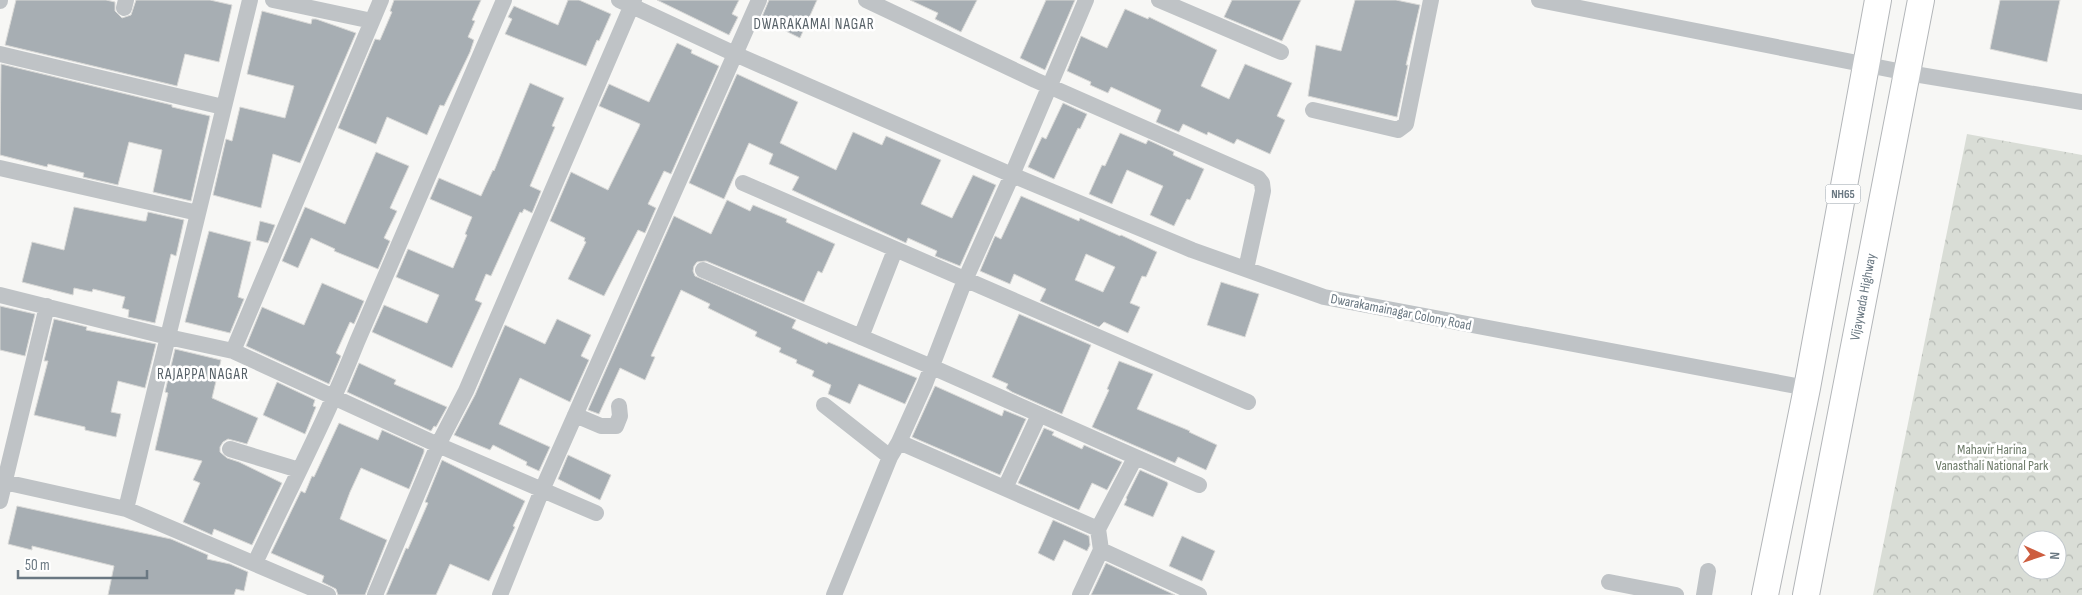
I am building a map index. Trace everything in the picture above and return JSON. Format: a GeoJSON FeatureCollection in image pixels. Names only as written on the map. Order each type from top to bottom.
{"type":"FeatureCollection","features":[{"type":"Feature","properties":{"kind":"highway","name":"NH65"},"geometry":{"type":"LineString","coordinates":[[1765,595],[1807,388],[1878,0]]}},
{"type":"Feature","properties":{"kind":"highway","name":"Vijaywada Highway"},"geometry":{"type":"LineString","coordinates":[[1806,595],[1921,0]]}},
{"type":"Feature","properties":{"kind":"street"},"geometry":{"type":"LineString","coordinates":[[126,509],[250,0]]}},
{"type":"Feature","properties":{"kind":"street"},"geometry":{"type":"LineString","coordinates":[[273,0],[372,21]]}},
{"type":"Feature","properties":{"kind":"street"},"geometry":{"type":"LineString","coordinates":[[233,351],[381,0]]}},
{"type":"Feature","properties":{"kind":"street"},"geometry":{"type":"LineString","coordinates":[[256,563],[335,397],[504,0]]}},
{"type":"Feature","properties":{"kind":"street"},"geometry":{"type":"LineString","coordinates":[[500,595],[542,490],[759,0]]}},
{"type":"Feature","properties":{"kind":"street"},"geometry":{"type":"LineString","coordinates":[[866,0],[1049,85],[1258,178],[1262,184],[1263,191],[1246,269]]}},
{"type":"Feature","properties":{"kind":"street"},"geometry":{"type":"LineString","coordinates":[[834,595],[890,457],[899,442],[932,367],[965,280],[1086,0]]}},
{"type":"Feature","properties":{"kind":"street"},"geometry":{"type":"LineString","coordinates":[[1159,0],[1281,52]]}},
{"type":"Feature","properties":{"kind":"street"},"geometry":{"type":"LineString","coordinates":[[1313,110],[1398,130],[1403,128],[1406,124],[1431,0]]}},
{"type":"Feature","properties":{"kind":"street"},"geometry":{"type":"LineString","coordinates":[[1539,0],[1866,63],[1908,73],[2082,102]]}},
{"type":"Feature","properties":{"kind":"street"},"geometry":{"type":"LineString","coordinates":[[375,595],[438,445],[466,391],[628,2]]}},
{"type":"Feature","properties":{"kind":"street","name":"Dwarakamainagar Colony Road"},"geometry":{"type":"LineString","coordinates":[[628,2],[735,54],[1012,175],[1192,250],[1324,297],[1807,388]]}},
{"type":"Feature","properties":{"kind":"street"},"geometry":{"type":"LineString","coordinates":[[0,54],[223,107]]}},
{"type":"Feature","properties":{"kind":"street"},"geometry":{"type":"LineString","coordinates":[[0,168],[198,213]]}},
{"type":"Feature","properties":{"kind":"street"},"geometry":{"type":"LineString","coordinates":[[743,184],[1248,402]]}},
{"type":"Feature","properties":{"kind":"street"},"geometry":{"type":"LineString","coordinates":[[861,337],[895,250]]}},
{"type":"Feature","properties":{"kind":"street"},"geometry":{"type":"LineString","coordinates":[[703,270],[932,367],[1199,485]]}},
{"type":"Feature","properties":{"kind":"street"},"geometry":{"type":"LineString","coordinates":[[0,294],[168,337],[233,351],[438,445],[596,512]]}},
{"type":"Feature","properties":{"kind":"street"},"geometry":{"type":"LineString","coordinates":[[0,501],[2,481],[47,306]]}},
{"type":"Feature","properties":{"kind":"street"},"geometry":{"type":"LineString","coordinates":[[824,405],[890,457]]}},
{"type":"Feature","properties":{"kind":"street"},"geometry":{"type":"LineString","coordinates":[[575,415],[601,426],[616,426],[620,416],[619,406]]}},
{"type":"Feature","properties":{"kind":"street"},"geometry":{"type":"LineString","coordinates":[[1005,488],[1039,415]]}},
{"type":"Feature","properties":{"kind":"street"},"geometry":{"type":"LineString","coordinates":[[899,442],[1098,529]]}},
{"type":"Feature","properties":{"kind":"street"},"geometry":{"type":"LineString","coordinates":[[230,449],[299,470]]}},
{"type":"Feature","properties":{"kind":"street"},"geometry":{"type":"LineString","coordinates":[[1080,595],[1101,550],[1098,529],[1135,458]]}},
{"type":"Feature","properties":{"kind":"street"},"geometry":{"type":"LineString","coordinates":[[2,481],[126,509],[328,595]]}},
{"type":"Feature","properties":{"kind":"street"},"geometry":{"type":"LineString","coordinates":[[1101,550],[1199,595]]}},
{"type":"Feature","properties":{"kind":"street"},"geometry":{"type":"LineString","coordinates":[[1704,595],[1708,571]]}},
{"type":"Feature","properties":{"kind":"street"},"geometry":{"type":"LineString","coordinates":[[1609,582],[1676,595]]}},
{"type":"Feature","properties":{"kind":"green space","name":"Mahavir Harina Vanasthali National Park"},"geometry":{"type":"Polygon","coordinates":[[[1967,134],[2082,155],[2082,595],[1873,595],[1967,134]]]}},
{"type":"Feature","properties":{"kind":"building"},"geometry":{"type":"Polygon","coordinates":[[[16,0],[106,0],[115,2],[115,11],[122,18],[131,15],[136,0],[210,0],[232,5],[219,62],[185,54],[177,86],[5,45],[16,0]]]}},
{"type":"Feature","properties":{"kind":"building"},"geometry":{"type":"Polygon","coordinates":[[[394,0],[481,0],[472,20],[475,21],[468,37],[474,40],[470,52],[444,106],[440,105],[427,135],[387,117],[376,144],[338,128],[375,39],[380,40],[392,12],[390,11],[394,0]]]}},
{"type":"Feature","properties":{"kind":"building"},"geometry":{"type":"Polygon","coordinates":[[[568,0],[579,0],[611,14],[586,66],[505,34],[512,19],[508,17],[514,6],[558,25],[568,0]]]}},
{"type":"Feature","properties":{"kind":"building"},"geometry":{"type":"Polygon","coordinates":[[[657,0],[739,0],[732,14],[738,17],[729,35],[657,0]]]}},
{"type":"Feature","properties":{"kind":"building"},"geometry":{"type":"Polygon","coordinates":[[[769,0],[817,0],[800,38],[761,19],[769,0]]]}},
{"type":"Feature","properties":{"kind":"building"},"geometry":{"type":"Polygon","coordinates":[[[910,0],[977,0],[961,32],[935,19],[938,13],[910,0]]]}},
{"type":"Feature","properties":{"kind":"building"},"geometry":{"type":"Polygon","coordinates":[[[1046,0],[1075,0],[1045,70],[1020,58],[1046,0]]]}},
{"type":"Feature","properties":{"kind":"building"},"geometry":{"type":"Polygon","coordinates":[[[1232,0],[1301,0],[1282,41],[1224,17],[1232,0]]]}},
{"type":"Feature","properties":{"kind":"building"},"geometry":{"type":"Polygon","coordinates":[[[1355,0],[1396,0],[1420,5],[1406,65],[1408,65],[1397,117],[1308,96],[1316,45],[1341,51],[1355,0]]]}},
{"type":"Feature","properties":{"kind":"building"},"geometry":{"type":"Polygon","coordinates":[[[2000,0],[2060,0],[2047,62],[1990,49],[2000,0]]]}},
{"type":"Feature","properties":{"kind":"building"},"geometry":{"type":"Polygon","coordinates":[[[1125,9],[1148,19],[1149,17],[1217,50],[1201,86],[1229,99],[1245,64],[1292,83],[1277,116],[1285,120],[1270,154],[1237,139],[1234,144],[1208,132],[1207,135],[1183,124],[1179,132],[1156,122],[1161,110],[1111,87],[1108,93],[1090,85],[1091,82],[1067,71],[1081,36],[1107,48],[1125,9]]]}},
{"type":"Feature","properties":{"kind":"building"},"geometry":{"type":"Polygon","coordinates":[[[262,11],[311,24],[312,19],[316,19],[356,33],[300,163],[273,154],[261,208],[213,195],[226,139],[232,141],[240,107],[285,118],[294,86],[247,74],[262,11]]]}},
{"type":"Feature","properties":{"kind":"building"},"geometry":{"type":"Polygon","coordinates":[[[677,43],[692,50],[691,53],[719,66],[671,174],[664,171],[648,204],[656,208],[645,233],[638,230],[604,296],[568,279],[586,242],[584,241],[585,238],[550,221],[571,172],[608,190],[639,127],[640,124],[599,106],[609,84],[649,102],[677,43]]]}},
{"type":"Feature","properties":{"kind":"building"},"geometry":{"type":"Polygon","coordinates":[[[1,64],[210,116],[191,201],[153,192],[162,150],[129,142],[118,185],[83,177],[84,173],[48,164],[47,167],[0,155],[1,64]]]}},
{"type":"Feature","properties":{"kind":"building"},"geometry":{"type":"Polygon","coordinates":[[[737,74],[798,102],[780,143],[836,170],[853,132],[882,145],[886,136],[941,160],[921,204],[952,218],[973,175],[996,185],[960,266],[935,256],[937,251],[908,238],[906,243],[792,190],[799,177],[769,164],[773,154],[749,143],[724,199],[689,183],[737,74]]]}},
{"type":"Feature","properties":{"kind":"building"},"geometry":{"type":"Polygon","coordinates":[[[530,83],[564,98],[552,126],[555,127],[530,186],[541,191],[532,213],[524,209],[522,213],[520,212],[491,276],[486,274],[475,300],[482,303],[452,368],[372,332],[384,305],[427,323],[439,295],[396,277],[408,249],[453,268],[467,235],[465,234],[472,217],[430,199],[439,178],[481,196],[494,171],[530,83]]]}},
{"type":"Feature","properties":{"kind":"building"},"geometry":{"type":"Polygon","coordinates":[[[1063,103],[1087,114],[1080,129],[1078,128],[1054,179],[1028,167],[1042,137],[1046,139],[1063,103]]]}},
{"type":"Feature","properties":{"kind":"building"},"geometry":{"type":"Polygon","coordinates":[[[1120,133],[1146,144],[1148,140],[1174,152],[1173,155],[1204,169],[1190,200],[1187,199],[1174,226],[1150,215],[1163,186],[1127,170],[1112,204],[1089,194],[1102,165],[1105,166],[1120,133]]]}},
{"type":"Feature","properties":{"kind":"building"},"geometry":{"type":"Polygon","coordinates":[[[376,152],[409,166],[390,208],[397,211],[384,238],[390,241],[378,269],[334,251],[335,249],[311,238],[298,268],[282,261],[305,207],[345,224],[376,152]]]}},
{"type":"Feature","properties":{"kind":"building"},"geometry":{"type":"Polygon","coordinates":[[[1021,196],[1079,221],[1080,218],[1157,252],[1146,277],[1142,276],[1130,303],[1140,307],[1128,333],[1104,322],[1099,327],[1040,301],[1046,289],[1014,274],[1010,284],[980,271],[995,236],[1001,239],[1021,196]],[[1086,254],[1075,280],[1103,292],[1115,267],[1086,254]]]}},
{"type":"Feature","properties":{"kind":"building"},"geometry":{"type":"Polygon","coordinates":[[[727,200],[750,211],[753,205],[787,219],[786,222],[835,244],[822,273],[818,271],[804,302],[706,261],[697,262],[694,266],[695,276],[796,320],[792,328],[827,344],[828,342],[917,378],[905,404],[859,384],[850,404],[828,394],[831,385],[812,376],[814,371],[796,363],[797,360],[779,352],[781,348],[755,336],[757,332],[708,308],[710,304],[681,290],[651,356],[655,357],[645,380],[620,368],[599,414],[588,410],[674,216],[711,234],[727,200]]]}},
{"type":"Feature","properties":{"kind":"building"},"geometry":{"type":"Polygon","coordinates":[[[74,207],[143,221],[146,221],[148,212],[184,220],[176,256],[171,254],[155,323],[128,317],[129,310],[122,308],[125,297],[93,289],[92,292],[74,288],[73,295],[22,282],[32,242],[64,250],[74,207]]]}},
{"type":"Feature","properties":{"kind":"building"},"geometry":{"type":"Polygon","coordinates":[[[260,221],[275,225],[268,243],[256,240],[260,221]]]}},
{"type":"Feature","properties":{"kind":"building"},"geometry":{"type":"Polygon","coordinates":[[[209,231],[251,242],[238,297],[244,299],[230,333],[185,322],[209,231]]]}},
{"type":"Feature","properties":{"kind":"building"},"geometry":{"type":"Polygon","coordinates":[[[1221,282],[1259,294],[1245,337],[1207,325],[1221,282]]]}},
{"type":"Feature","properties":{"kind":"building"},"geometry":{"type":"Polygon","coordinates":[[[322,283],[364,301],[354,324],[350,322],[336,353],[341,356],[329,384],[246,346],[262,307],[304,325],[322,283]]]}},
{"type":"Feature","properties":{"kind":"building"},"geometry":{"type":"Polygon","coordinates":[[[0,306],[35,314],[25,356],[0,350],[0,306]]]}},
{"type":"Feature","properties":{"kind":"building"},"geometry":{"type":"Polygon","coordinates":[[[1019,314],[1091,345],[1062,414],[1012,392],[1006,388],[1008,384],[992,377],[1019,314]]]}},
{"type":"Feature","properties":{"kind":"building"},"geometry":{"type":"Polygon","coordinates":[[[54,319],[87,327],[86,330],[156,344],[145,388],[118,381],[111,412],[121,414],[116,437],[85,430],[85,427],[34,415],[48,361],[44,361],[54,319]]]}},
{"type":"Feature","properties":{"kind":"building"},"geometry":{"type":"Polygon","coordinates":[[[557,319],[591,335],[581,356],[589,360],[570,402],[520,378],[499,424],[550,447],[539,471],[526,465],[527,462],[493,445],[490,450],[454,435],[475,395],[505,325],[545,344],[557,319]]]}},
{"type":"Feature","properties":{"kind":"building"},"geometry":{"type":"Polygon","coordinates":[[[175,349],[221,360],[212,398],[258,418],[247,444],[228,439],[220,447],[220,452],[227,458],[282,483],[252,545],[214,529],[212,535],[183,522],[200,483],[193,480],[202,461],[155,450],[168,393],[165,392],[175,349]]]}},
{"type":"Feature","properties":{"kind":"building"},"geometry":{"type":"Polygon","coordinates":[[[1119,361],[1153,374],[1137,409],[1190,431],[1217,445],[1206,470],[1178,457],[1175,463],[1092,427],[1109,390],[1107,389],[1119,361]]]}},
{"type":"Feature","properties":{"kind":"building"},"geometry":{"type":"Polygon","coordinates":[[[359,363],[396,380],[394,384],[447,407],[436,427],[434,426],[431,431],[347,392],[359,363]]]}},
{"type":"Feature","properties":{"kind":"building"},"geometry":{"type":"Polygon","coordinates":[[[277,382],[315,400],[313,406],[316,407],[305,434],[263,415],[277,382]]]}},
{"type":"Feature","properties":{"kind":"building"},"geometry":{"type":"Polygon","coordinates":[[[935,386],[1002,416],[1004,410],[1026,419],[1000,475],[912,437],[935,386]]]}},
{"type":"Feature","properties":{"kind":"building"},"geometry":{"type":"Polygon","coordinates":[[[339,423],[378,440],[382,430],[424,449],[409,489],[361,468],[350,492],[340,519],[387,540],[365,595],[338,595],[336,589],[322,582],[324,576],[271,553],[301,491],[305,493],[312,476],[314,477],[339,423]]]}},
{"type":"Feature","properties":{"kind":"building"},"geometry":{"type":"Polygon","coordinates":[[[1044,428],[1054,432],[1052,435],[1082,449],[1084,445],[1122,462],[1107,490],[1092,483],[1079,510],[1018,483],[1044,428]]]}},
{"type":"Feature","properties":{"kind":"building"},"geometry":{"type":"Polygon","coordinates":[[[568,455],[611,475],[600,500],[558,479],[568,455]]]}},
{"type":"Feature","properties":{"kind":"building"},"geometry":{"type":"Polygon","coordinates":[[[442,460],[525,501],[513,526],[515,527],[489,581],[450,564],[436,595],[386,595],[428,503],[425,502],[442,460]]]}},
{"type":"Feature","properties":{"kind":"building"},"geometry":{"type":"Polygon","coordinates":[[[1140,470],[1168,484],[1153,517],[1124,505],[1140,470]]]}},
{"type":"Feature","properties":{"kind":"building"},"geometry":{"type":"Polygon","coordinates":[[[17,506],[171,539],[208,555],[207,559],[230,564],[248,572],[244,591],[236,589],[234,595],[108,595],[114,566],[32,546],[32,550],[8,544],[17,506]]]}},
{"type":"Feature","properties":{"kind":"building"},"geometry":{"type":"Polygon","coordinates":[[[1053,520],[1089,536],[1090,545],[1087,551],[1064,540],[1054,561],[1038,553],[1053,520]]]}},
{"type":"Feature","properties":{"kind":"building"},"geometry":{"type":"Polygon","coordinates":[[[1182,536],[1215,551],[1202,581],[1169,566],[1182,536]]]}},
{"type":"Feature","properties":{"kind":"building"},"geometry":{"type":"Polygon","coordinates":[[[1106,563],[1175,595],[1091,595],[1106,563]]]}},
{"type":"Feature","properties":{"kind":"district","name":"DWARAKAMAI NAGAR"},"geometry":{"type":"Point","coordinates":[814,24]}},
{"type":"Feature","properties":{"kind":"district","name":"RAJAPPA NAGAR"},"geometry":{"type":"Point","coordinates":[203,374]}}]}
